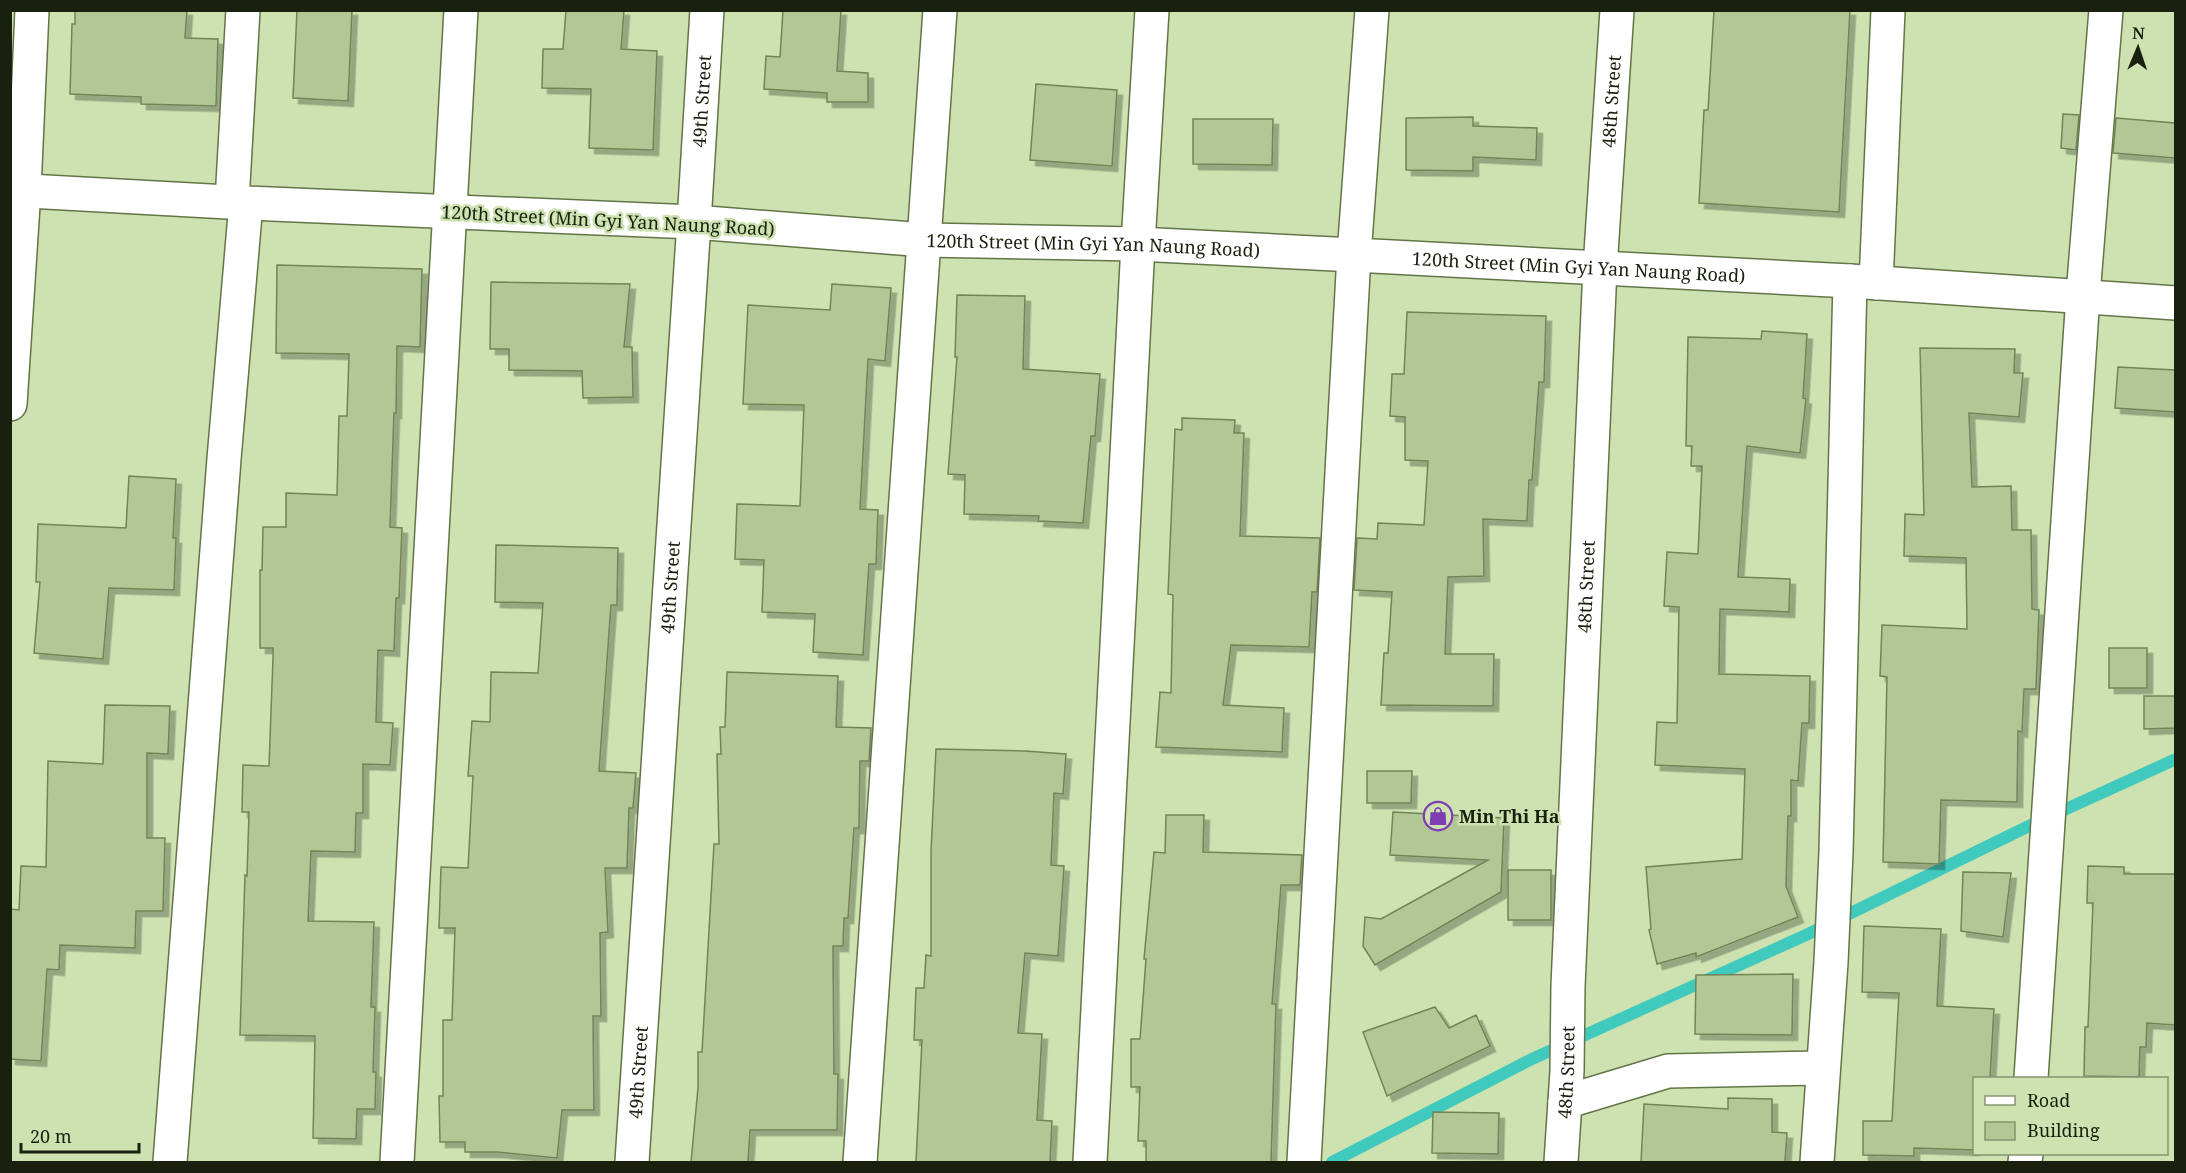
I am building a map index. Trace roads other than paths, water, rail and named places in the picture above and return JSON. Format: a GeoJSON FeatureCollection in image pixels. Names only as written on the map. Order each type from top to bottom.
{"type":"FeatureCollection","features":[{"type":"Feature","properties":{"kind":"street"},"geometry":{"type":"LineString","coordinates":[[10,404],[17,190],[32,10]]}},
{"type":"Feature","properties":{"kind":"street"},"geometry":{"type":"LineString","coordinates":[[170,1162],[224,459],[239,202],[243,10]]}},
{"type":"Feature","properties":{"kind":"street"},"geometry":{"type":"LineString","coordinates":[[397,1162],[461,10]]}},
{"type":"Feature","properties":{"kind":"street","name":"49th Street"},"geometry":{"type":"LineString","coordinates":[[632,1162],[706,10]]}},
{"type":"Feature","properties":{"kind":"street"},"geometry":{"type":"LineString","coordinates":[[860,1162],[940,10]]}},
{"type":"Feature","properties":{"kind":"street"},"geometry":{"type":"LineString","coordinates":[[1090,1162],[1152,10]]}},
{"type":"Feature","properties":{"kind":"street"},"geometry":{"type":"LineString","coordinates":[[1305,1154],[1353,255],[1372,10]]}},
{"type":"Feature","properties":{"kind":"street","name":"48th Street"},"geometry":{"type":"LineString","coordinates":[[1561,1162],[1600,268],[1617,10]]}},
{"type":"Feature","properties":{"kind":"street"},"geometry":{"type":"LineString","coordinates":[[1817,1162],[1831,962],[1863,282],[1888,10]]}},
{"type":"Feature","properties":{"kind":"street"},"geometry":{"type":"LineString","coordinates":[[2031,1077],[2083,295],[2106,10]]}},
{"type":"Feature","properties":{"kind":"street","name":"120th Street (Min Gyi Yan Naung Road)"},"geometry":{"type":"LineString","coordinates":[[17,190],[694,222],[925,240],[1138,244],[1353,255],[1863,282],[2083,295],[2175,303]]}},
{"type":"Feature","properties":{"kind":"street"},"geometry":{"type":"LineString","coordinates":[[1566,1087],[1668,1071],[1823,1068]]}},
{"type":"Feature","properties":{"kind":"waterway"},"geometry":{"type":"LineString","coordinates":[[1332,1162],[1532,1059],[1806,935],[2031,825],[2176,759]]}},
{"type":"Feature","properties":{"kind":"place","name":"Min Thi Ha"},"geometry":{"type":"Point","coordinates":[1438,816]}}]}
